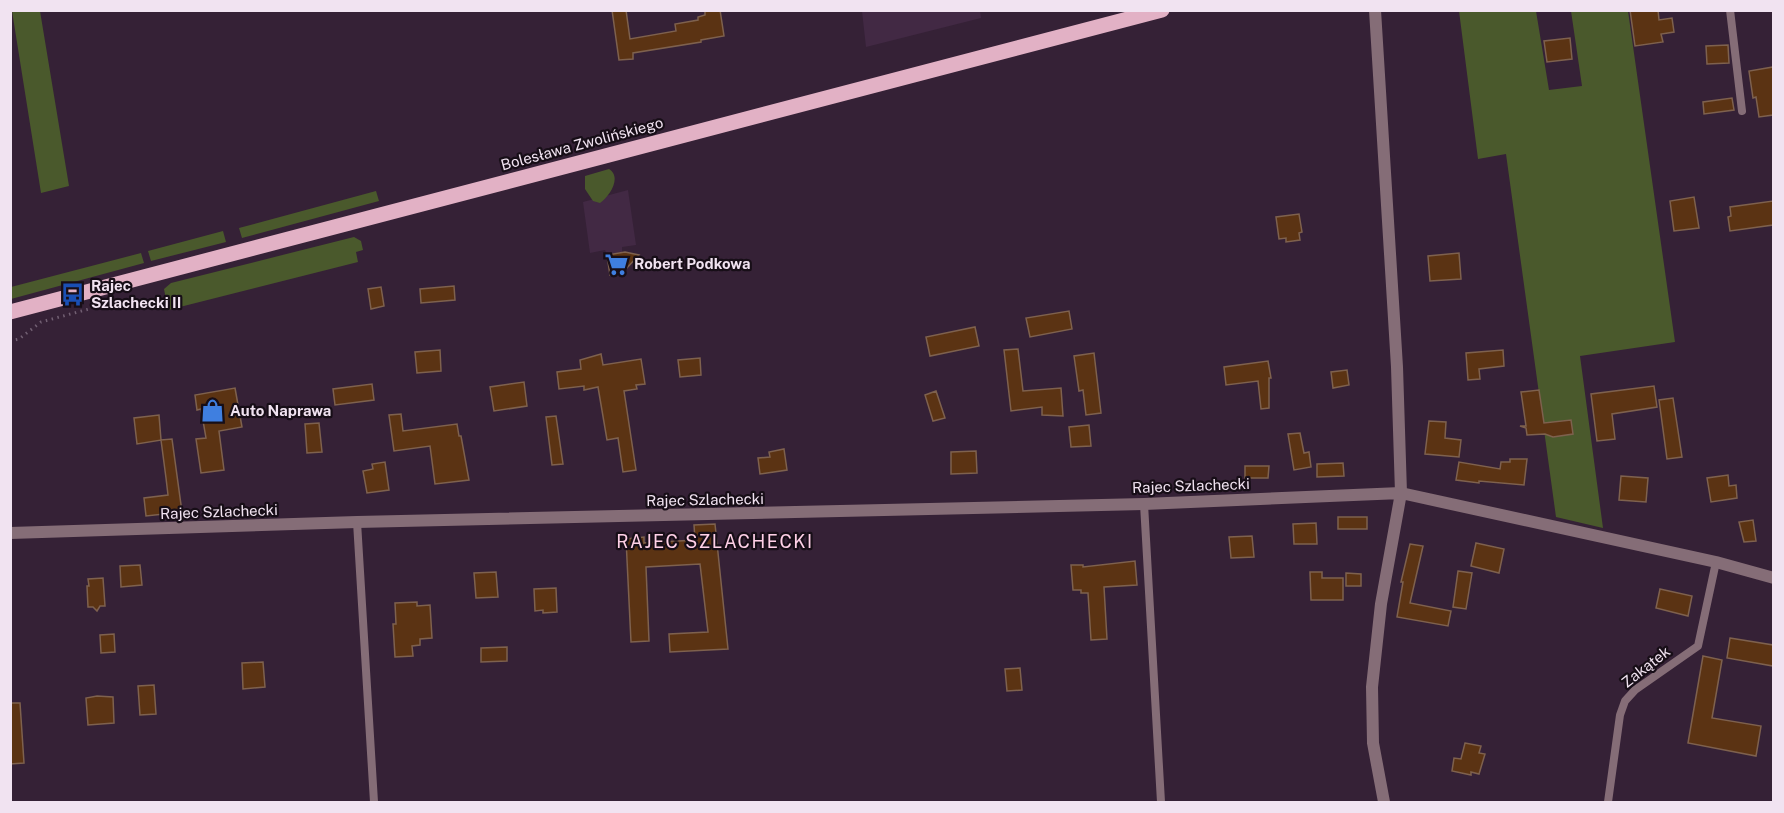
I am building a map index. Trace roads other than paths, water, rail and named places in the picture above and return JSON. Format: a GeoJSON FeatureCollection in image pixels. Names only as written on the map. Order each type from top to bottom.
{"type":"FeatureCollection","features":[{"type":"Feature","properties":{"kind":"main road","name":"Bolesława Zwolińskiego"},"geometry":{"type":"LineString","coordinates":[[10,312],[1162,10]]}},
{"type":"Feature","properties":{"kind":"street"},"geometry":{"type":"LineString","coordinates":[[1375,10],[1397,367],[1401,493],[1381,604],[1372,687],[1373,743],[1384,802]]}},
{"type":"Feature","properties":{"kind":"street","name":"Rajec Szlachecki"},"geometry":{"type":"LineString","coordinates":[[10,533],[357,522],[1144,504],[1401,493],[1716,562],[1773,578]]}},
{"type":"Feature","properties":{"kind":"lane"},"geometry":{"type":"LineString","coordinates":[[1730,10],[1742,111]]}},
{"type":"Feature","properties":{"kind":"lane"},"geometry":{"type":"LineString","coordinates":[[1144,504],[1161,802]]}},
{"type":"Feature","properties":{"kind":"lane"},"geometry":{"type":"LineString","coordinates":[[357,522],[374,802]]}},
{"type":"Feature","properties":{"kind":"lane","name":"Zakątek"},"geometry":{"type":"LineString","coordinates":[[1608,802],[1620,715],[1625,701],[1635,690],[1698,646],[1716,562]]}},
{"type":"Feature","properties":{"kind":"place","name":"Robert Podkowa"},"geometry":{"type":"Point","coordinates":[616,264]}},
{"type":"Feature","properties":{"kind":"place","name":"Rajec Szlachecki II"},"geometry":{"type":"Point","coordinates":[73,295]}},
{"type":"Feature","properties":{"kind":"place","name":"Auto Naprawa"},"geometry":{"type":"Point","coordinates":[212,411]}},
{"type":"Feature","properties":{"kind":"district","name":"RAJEC SZLACHECKI"},"geometry":{"type":"Point","coordinates":[715,542]}}]}
